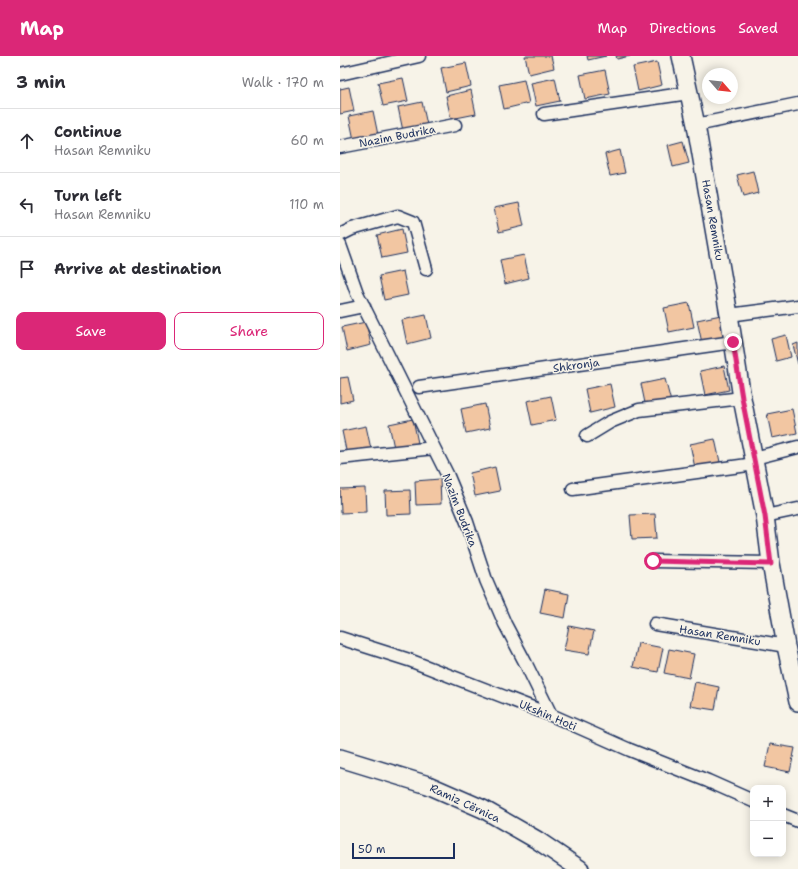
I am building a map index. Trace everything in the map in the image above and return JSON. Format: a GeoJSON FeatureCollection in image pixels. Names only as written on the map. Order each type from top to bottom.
{"type":"FeatureCollection","features":[{"type":"Feature","properties":{"kind":"street"},"geometry":{"type":"LineString","coordinates":[[340,74],[419,56]]}},
{"type":"Feature","properties":{"kind":"street","name":"Hasan Remniku"},"geometry":{"type":"LineString","coordinates":[[681,56],[696,125],[730,315],[742,398],[765,516],[771,564],[786,646],[796,679],[798,702]]}},
{"type":"Feature","properties":{"kind":"street"},"geometry":{"type":"LineString","coordinates":[[544,114],[689,93]]}},
{"type":"Feature","properties":{"kind":"street"},"geometry":{"type":"LineString","coordinates":[[696,125],[798,104]]}},
{"type":"Feature","properties":{"kind":"street","name":"Nazim Budrika"},"geometry":{"type":"LineString","coordinates":[[340,147],[455,125]]}},
{"type":"Feature","properties":{"kind":"street"},"geometry":{"type":"LineString","coordinates":[[340,235],[352,229],[398,216],[413,222],[426,270]]}},
{"type":"Feature","properties":{"kind":"street","name":"Nazim Budrika"},"geometry":{"type":"LineString","coordinates":[[340,245],[357,293],[447,474],[464,515],[486,580],[505,624],[551,715]]}},
{"type":"Feature","properties":{"kind":"street"},"geometry":{"type":"LineString","coordinates":[[340,311],[364,306]]}},
{"type":"Feature","properties":{"kind":"street"},"geometry":{"type":"LineString","coordinates":[[730,315],[798,306]]}},
{"type":"Feature","properties":{"kind":"street","name":"Shkronja"},"geometry":{"type":"LineString","coordinates":[[418,387],[733,342]]}},
{"type":"Feature","properties":{"kind":"street"},"geometry":{"type":"LineString","coordinates":[[587,436],[610,422],[639,410],[742,398]]}},
{"type":"Feature","properties":{"kind":"street"},"geometry":{"type":"LineString","coordinates":[[573,489],[754,461],[798,447]]}},
{"type":"Feature","properties":{"kind":"street"},"geometry":{"type":"LineString","coordinates":[[340,458],[434,448]]}},
{"type":"Feature","properties":{"kind":"street"},"geometry":{"type":"LineString","coordinates":[[765,516],[798,509]]}},
{"type":"Feature","properties":{"kind":"street"},"geometry":{"type":"LineString","coordinates":[[653,561],[771,564]]}},
{"type":"Feature","properties":{"kind":"street","name":"Hasan Remniku"},"geometry":{"type":"LineString","coordinates":[[655,624],[786,646]]}},
{"type":"Feature","properties":{"kind":"street","name":"Ukshin Hoti"},"geometry":{"type":"LineString","coordinates":[[340,638],[409,660],[551,715],[630,750],[750,800]]}},
{"type":"Feature","properties":{"kind":"street","name":"Ramiz Cërnica"},"geometry":{"type":"LineString","coordinates":[[340,758],[428,785],[483,809],[537,840],[580,869]]}},
{"type":"Feature","properties":{"kind":"street"},"geometry":{"type":"LineString","coordinates":[[786,816],[798,821]]}},
{"type":"Feature","properties":{"kind":"building"},"geometry":{"type":"Polygon","coordinates":[[[525,56],[551,56],[554,68],[529,74],[525,56]]]}},
{"type":"Feature","properties":{"kind":"building"},"geometry":{"type":"Polygon","coordinates":[[[587,56],[606,56],[588,60],[587,56]]]}},
{"type":"Feature","properties":{"kind":"building"},"geometry":{"type":"Polygon","coordinates":[[[616,56],[630,56],[617,59],[616,56]]]}},
{"type":"Feature","properties":{"kind":"building"},"geometry":{"type":"Polygon","coordinates":[[[657,62],[662,85],[638,91],[633,67],[657,62]]]}},
{"type":"Feature","properties":{"kind":"building"},"geometry":{"type":"Polygon","coordinates":[[[466,63],[471,86],[446,92],[441,68],[466,63]]]}},
{"type":"Feature","properties":{"kind":"building"},"geometry":{"type":"Polygon","coordinates":[[[605,70],[610,94],[585,99],[580,75],[605,70]]]}},
{"type":"Feature","properties":{"kind":"building"},"geometry":{"type":"Polygon","coordinates":[[[403,78],[408,101],[383,106],[378,83],[403,78]]]}},
{"type":"Feature","properties":{"kind":"building"},"geometry":{"type":"Polygon","coordinates":[[[555,78],[560,101],[536,106],[531,83],[555,78]]]}},
{"type":"Feature","properties":{"kind":"building"},"geometry":{"type":"Polygon","coordinates":[[[524,80],[529,103],[504,109],[499,85],[524,80]]]}},
{"type":"Feature","properties":{"kind":"building"},"geometry":{"type":"Polygon","coordinates":[[[349,87],[354,111],[340,114],[340,89],[349,87]]]}},
{"type":"Feature","properties":{"kind":"building"},"geometry":{"type":"Polygon","coordinates":[[[471,90],[476,114],[451,119],[446,96],[471,90]]]}},
{"type":"Feature","properties":{"kind":"building"},"geometry":{"type":"Polygon","coordinates":[[[422,102],[427,125],[403,131],[398,107],[422,102]]]}},
{"type":"Feature","properties":{"kind":"building"},"geometry":{"type":"Polygon","coordinates":[[[373,111],[378,135],[354,140],[349,116],[373,111]]]}},
{"type":"Feature","properties":{"kind":"building"},"geometry":{"type":"Polygon","coordinates":[[[683,141],[689,163],[673,167],[668,145],[683,141]]]}},
{"type":"Feature","properties":{"kind":"building"},"geometry":{"type":"Polygon","coordinates":[[[620,150],[625,173],[610,176],[605,154],[620,150]]]}},
{"type":"Feature","properties":{"kind":"building"},"geometry":{"type":"Polygon","coordinates":[[[753,171],[758,193],[743,197],[737,175],[753,171]]]}},
{"type":"Feature","properties":{"kind":"building"},"geometry":{"type":"Polygon","coordinates":[[[519,203],[524,226],[499,232],[494,208],[519,203]]]}},
{"type":"Feature","properties":{"kind":"building"},"geometry":{"type":"Polygon","coordinates":[[[402,229],[407,253],[382,258],[377,235],[402,229]]]}},
{"type":"Feature","properties":{"kind":"building"},"geometry":{"type":"Polygon","coordinates":[[[524,255],[529,278],[505,284],[500,260],[524,255]]]}},
{"type":"Feature","properties":{"kind":"building"},"geometry":{"type":"Polygon","coordinates":[[[403,271],[408,295],[384,300],[379,276],[403,271]]]}},
{"type":"Feature","properties":{"kind":"building"},"geometry":{"type":"Polygon","coordinates":[[[689,303],[694,327],[669,332],[664,308],[689,303]]]}},
{"type":"Feature","properties":{"kind":"building"},"geometry":{"type":"Polygon","coordinates":[[[426,315],[431,338],[407,344],[402,320],[426,315]]]}},
{"type":"Feature","properties":{"kind":"building"},"geometry":{"type":"Polygon","coordinates":[[[721,315],[726,338],[702,343],[697,320],[721,315]]]}},
{"type":"Feature","properties":{"kind":"building"},"geometry":{"type":"Polygon","coordinates":[[[366,322],[371,345],[347,351],[342,327],[366,322]]]}},
{"type":"Feature","properties":{"kind":"building"},"geometry":{"type":"Polygon","coordinates":[[[786,335],[791,357],[776,361],[771,339],[786,335]]]}},
{"type":"Feature","properties":{"kind":"building"},"geometry":{"type":"Polygon","coordinates":[[[798,343],[798,364],[793,345],[798,343]]]}},
{"type":"Feature","properties":{"kind":"building"},"geometry":{"type":"Polygon","coordinates":[[[724,366],[729,390],[705,395],[700,371],[724,366]]]}},
{"type":"Feature","properties":{"kind":"building"},"geometry":{"type":"Polygon","coordinates":[[[348,377],[353,400],[340,403],[340,378],[348,377]]]}},
{"type":"Feature","properties":{"kind":"building"},"geometry":{"type":"Polygon","coordinates":[[[665,379],[671,402],[646,408],[641,384],[665,379]]]}},
{"type":"Feature","properties":{"kind":"building"},"geometry":{"type":"Polygon","coordinates":[[[610,384],[615,407],[590,413],[585,389],[610,384]]]}},
{"type":"Feature","properties":{"kind":"building"},"geometry":{"type":"Polygon","coordinates":[[[551,396],[556,420],[532,425],[527,401],[551,396]]]}},
{"type":"Feature","properties":{"kind":"building"},"geometry":{"type":"Polygon","coordinates":[[[485,404],[490,428],[466,433],[461,409],[485,404]]]}},
{"type":"Feature","properties":{"kind":"building"},"geometry":{"type":"Polygon","coordinates":[[[792,409],[797,433],[772,438],[767,414],[792,409]]]}},
{"type":"Feature","properties":{"kind":"building"},"geometry":{"type":"Polygon","coordinates":[[[413,419],[418,443],[394,448],[389,424],[413,419]]]}},
{"type":"Feature","properties":{"kind":"building"},"geometry":{"type":"Polygon","coordinates":[[[366,426],[371,449],[347,455],[342,431],[366,426]]]}},
{"type":"Feature","properties":{"kind":"building"},"geometry":{"type":"Polygon","coordinates":[[[715,439],[720,462],[695,468],[690,444],[715,439]]]}},
{"type":"Feature","properties":{"kind":"building"},"geometry":{"type":"Polygon","coordinates":[[[495,467],[500,491],[475,496],[470,473],[495,467]]]}},
{"type":"Feature","properties":{"kind":"building"},"geometry":{"type":"Polygon","coordinates":[[[440,479],[441,504],[416,505],[415,481],[440,479]]]}},
{"type":"Feature","properties":{"kind":"building"},"geometry":{"type":"Polygon","coordinates":[[[365,488],[366,512],[341,513],[340,489],[365,488]]]}},
{"type":"Feature","properties":{"kind":"building"},"geometry":{"type":"Polygon","coordinates":[[[410,490],[411,514],[386,515],[385,491],[410,490]]]}},
{"type":"Feature","properties":{"kind":"building"},"geometry":{"type":"Polygon","coordinates":[[[655,514],[657,538],[632,539],[630,515],[655,514]]]}},
{"type":"Feature","properties":{"kind":"building"},"geometry":{"type":"Polygon","coordinates":[[[545,589],[569,594],[565,618],[540,613],[545,589]]]}},
{"type":"Feature","properties":{"kind":"building"},"geometry":{"type":"Polygon","coordinates":[[[569,626],[594,631],[589,654],[564,650],[569,626]]]}},
{"type":"Feature","properties":{"kind":"building"},"geometry":{"type":"Polygon","coordinates":[[[638,643],[663,648],[658,672],[633,667],[638,643]]]}},
{"type":"Feature","properties":{"kind":"building"},"geometry":{"type":"Polygon","coordinates":[[[669,649],[694,654],[689,678],[664,673],[669,649]]]}},
{"type":"Feature","properties":{"kind":"building"},"geometry":{"type":"Polygon","coordinates":[[[695,682],[719,687],[715,710],[690,706],[695,682]]]}},
{"type":"Feature","properties":{"kind":"building"},"geometry":{"type":"Polygon","coordinates":[[[770,744],[795,748],[790,772],[765,767],[770,744]]]}},
{"type":"Feature","properties":{"kind":"route"},"geometry":{"type":"LineString","coordinates":[[653,561],[771,564],[765,516],[742,398],[733,342]]}}]}
